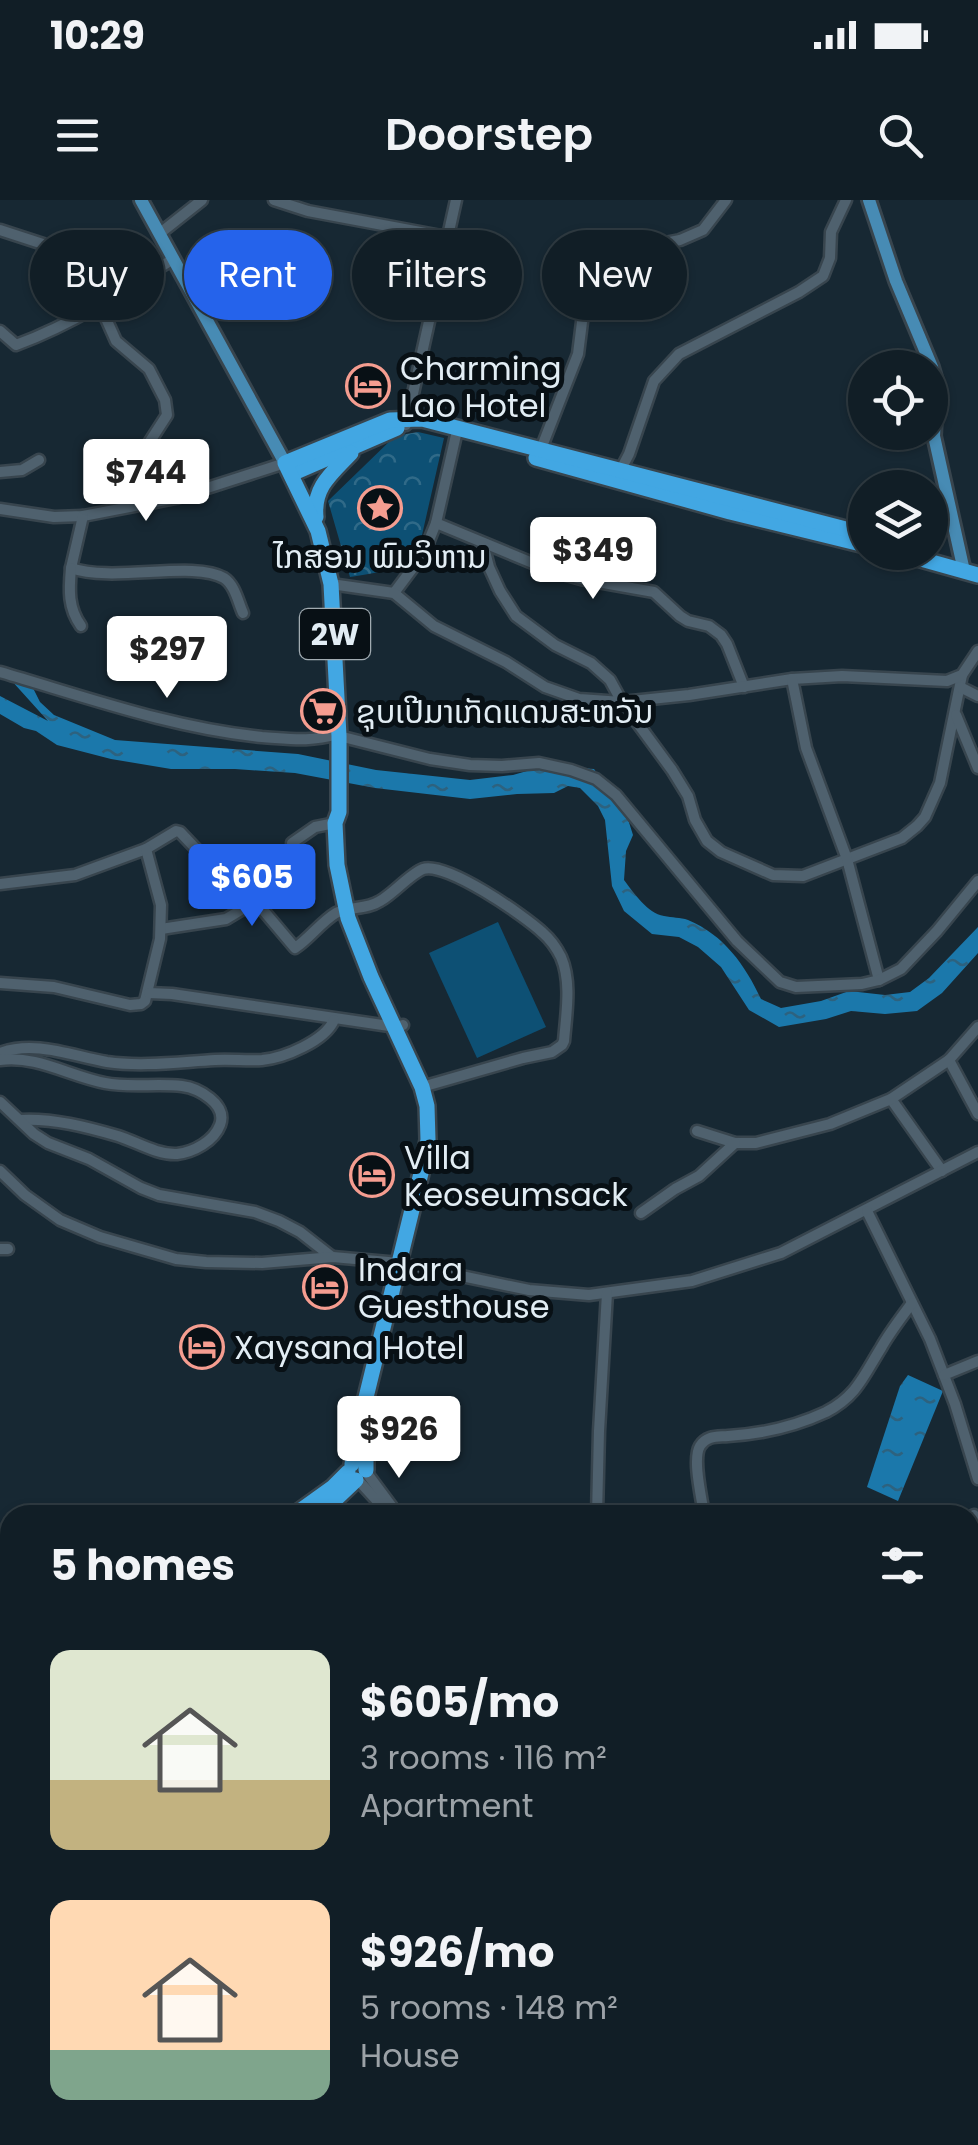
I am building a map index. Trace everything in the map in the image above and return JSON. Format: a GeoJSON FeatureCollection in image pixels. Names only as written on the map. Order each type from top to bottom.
{"type":"FeatureCollection","features":[{"type":"Feature","properties":{"kind":"highway"},"geometry":{"type":"LineString","coordinates":[[288,469],[356,448],[407,422],[422,419],[848,539]]}},
{"type":"Feature","properties":{"kind":"highway"},"geometry":{"type":"LineString","coordinates":[[288,469],[390,420],[530,449]]}},
{"type":"Feature","properties":{"kind":"highway"},"geometry":{"type":"LineString","coordinates":[[318,531],[315,504],[320,487],[356,448]]}},
{"type":"Feature","properties":{"kind":"highway","name":"2W"},"geometry":{"type":"LineString","coordinates":[[288,469],[318,531],[331,584],[339,736],[337,812],[344,822],[349,909],[371,977],[426,1086],[429,1122],[403,1264],[361,1431],[357,1473]]}},
{"type":"Feature","properties":{"kind":"highway"},"geometry":{"type":"LineString","coordinates":[[785,519],[848,531]]}},
{"type":"Feature","properties":{"kind":"highway"},"geometry":{"type":"LineString","coordinates":[[308,1505],[357,1473]]}},
{"type":"Feature","properties":{"kind":"highway"},"geometry":{"type":"LineString","coordinates":[[321,1505],[337,1498],[357,1473]]}},
{"type":"Feature","properties":{"kind":"main road"},"geometry":{"type":"LineString","coordinates":[[141,200],[157,230]]}},
{"type":"Feature","properties":{"kind":"main road"},"geometry":{"type":"LineString","coordinates":[[869,200],[937,384],[934,436],[971,568]]}},
{"type":"Feature","properties":{"kind":"main road"},"geometry":{"type":"LineString","coordinates":[[164,243],[288,469]]}},
{"type":"Feature","properties":{"kind":"street"},"geometry":{"type":"LineString","coordinates":[[164,230],[202,200]]}},
{"type":"Feature","properties":{"kind":"street"},"geometry":{"type":"LineString","coordinates":[[274,200],[308,211],[410,230]]}},
{"type":"Feature","properties":{"kind":"street"},"geometry":{"type":"LineString","coordinates":[[449,230],[456,200]]}},
{"type":"Feature","properties":{"kind":"street"},"geometry":{"type":"LineString","coordinates":[[530,449],[578,354],[588,274],[595,260],[680,240],[703,230],[726,200]]}},
{"type":"Feature","properties":{"kind":"street"},"geometry":{"type":"LineString","coordinates":[[618,475],[654,381],[679,354],[823,276],[830,258],[831,232],[846,200]]}},
{"type":"Feature","properties":{"kind":"street"},"geometry":{"type":"LineString","coordinates":[[0,230],[30,240]]}},
{"type":"Feature","properties":{"kind":"street"},"geometry":{"type":"LineString","coordinates":[[164,266],[173,260]]}},
{"type":"Feature","properties":{"kind":"street"},"geometry":{"type":"LineString","coordinates":[[0,331],[16,345],[71,320]]}},
{"type":"Feature","properties":{"kind":"street"},"geometry":{"type":"LineString","coordinates":[[102,320],[116,342],[148,369],[165,400],[167,416],[136,462],[152,502]]}},
{"type":"Feature","properties":{"kind":"street"},"geometry":{"type":"LineString","coordinates":[[407,422],[429,320]]}},
{"type":"Feature","properties":{"kind":"street"},"geometry":{"type":"LineString","coordinates":[[394,593],[424,553],[436,523],[456,436]]}},
{"type":"Feature","properties":{"kind":"street"},"geometry":{"type":"LineString","coordinates":[[0,472],[22,470],[39,460]]}},
{"type":"Feature","properties":{"kind":"street"},"geometry":{"type":"LineString","coordinates":[[0,509],[54,517],[83,516],[176,498],[288,469]]}},
{"type":"Feature","properties":{"kind":"street"},"geometry":{"type":"LineString","coordinates":[[81,626],[72,613],[69,586],[83,516]]}},
{"type":"Feature","properties":{"kind":"street"},"geometry":{"type":"LineString","coordinates":[[436,523],[581,579],[654,592],[680,616],[722,635],[744,686]]}},
{"type":"Feature","properties":{"kind":"street"},"geometry":{"type":"LineString","coordinates":[[483,544],[489,567],[516,616],[555,645],[592,663],[610,680],[688,796],[694,820],[707,841],[721,852],[773,875],[803,876],[902,838],[925,817],[940,783],[961,681],[978,651]]}},
{"type":"Feature","properties":{"kind":"street"},"geometry":{"type":"LineString","coordinates":[[71,568],[109,574],[200,571],[224,578],[233,588],[242,613]]}},
{"type":"Feature","properties":{"kind":"street"},"geometry":{"type":"LineString","coordinates":[[331,584],[394,593],[434,626],[546,687],[579,700],[622,702],[842,676],[961,681],[978,696]]}},
{"type":"Feature","properties":{"kind":"street"},"geometry":{"type":"LineString","coordinates":[[0,672],[220,733],[309,741],[339,736],[470,765],[539,762],[571,770],[596,780],[616,795],[738,942],[780,982],[796,986],[862,984],[901,969],[978,881]]}},
{"type":"Feature","properties":{"kind":"street"},"geometry":{"type":"LineString","coordinates":[[792,679],[806,748],[846,859],[879,980]]}},
{"type":"Feature","properties":{"kind":"street"},"geometry":{"type":"LineString","coordinates":[[955,714],[978,768]]}},
{"type":"Feature","properties":{"kind":"street"},"geometry":{"type":"LineString","coordinates":[[292,843],[337,812]]}},
{"type":"Feature","properties":{"kind":"street"},"geometry":{"type":"LineString","coordinates":[[0,884],[75,874],[146,849],[180,832],[198,852],[220,859],[295,948],[333,914],[374,905],[421,870],[435,868],[468,882],[512,908],[545,934],[563,962],[566,1006],[562,1045],[552,1052],[426,1086]]}},
{"type":"Feature","properties":{"kind":"street"},"geometry":{"type":"LineString","coordinates":[[0,983],[54,987],[130,1005],[141,1004],[149,993],[162,905],[146,849]]}},
{"type":"Feature","properties":{"kind":"street"},"geometry":{"type":"LineString","coordinates":[[161,929],[226,919],[256,902]]}},
{"type":"Feature","properties":{"kind":"street"},"geometry":{"type":"LineString","coordinates":[[149,993],[399,1026]]}},
{"type":"Feature","properties":{"kind":"street"},"geometry":{"type":"LineString","coordinates":[[0,1057],[10,1049],[33,1048],[126,1063],[261,1060],[300,1048],[330,1028],[334,1020]]}},
{"type":"Feature","properties":{"kind":"street"},"geometry":{"type":"LineString","coordinates":[[697,1131],[735,1144],[830,1124],[891,1099],[949,1060],[978,1027]]}},
{"type":"Feature","properties":{"kind":"street"},"geometry":{"type":"LineString","coordinates":[[0,1057],[30,1060],[114,1084],[184,1086],[212,1100],[222,1118],[206,1142],[177,1154],[59,1122],[20,1120]]}},
{"type":"Feature","properties":{"kind":"street"},"geometry":{"type":"LineString","coordinates":[[949,1060],[978,1114]]}},
{"type":"Feature","properties":{"kind":"street"},"geometry":{"type":"LineString","coordinates":[[891,1099],[942,1171]]}},
{"type":"Feature","properties":{"kind":"street"},"geometry":{"type":"LineString","coordinates":[[0,1102],[48,1144],[89,1159],[141,1188],[267,1216],[300,1232],[333,1258]]}},
{"type":"Feature","properties":{"kind":"street"},"geometry":{"type":"LineString","coordinates":[[641,1214],[699,1176],[735,1144]]}},
{"type":"Feature","properties":{"kind":"street"},"geometry":{"type":"LineString","coordinates":[[0,1171],[60,1220],[100,1237],[176,1258],[262,1263],[333,1258],[403,1264],[529,1290],[589,1295],[692,1281],[781,1254],[978,1152]]}},
{"type":"Feature","properties":{"kind":"street"},"geometry":{"type":"LineString","coordinates":[[866,1211],[930,1339],[978,1480]]}},
{"type":"Feature","properties":{"kind":"street"},"geometry":{"type":"LineString","coordinates":[[596,1505],[607,1293]]}},
{"type":"Feature","properties":{"kind":"street"},"geometry":{"type":"LineString","coordinates":[[703,1505],[698,1453],[705,1440],[771,1431],[838,1406],[862,1383],[882,1345],[912,1303]]}},
{"type":"Feature","properties":{"kind":"street"},"geometry":{"type":"LineString","coordinates":[[944,1376],[978,1361]]}},
{"type":"Feature","properties":{"kind":"street"},"geometry":{"type":"LineString","coordinates":[[357,1473],[382,1505]]}},
{"type":"Feature","properties":{"kind":"street"},"geometry":{"type":"LineString","coordinates":[[357,1473],[388,1505]]}},
{"type":"Feature","properties":{"kind":"green space"},"geometry":{"type":"Polygon","coordinates":[[[418,432],[444,438],[422,535],[401,563],[384,571],[350,577],[328,501],[395,436],[418,432]]]}},
{"type":"Feature","properties":{"kind":"green space"},"geometry":{"type":"Polygon","coordinates":[[[498,922],[546,1027],[477,1058],[429,953],[498,922]]]}},
{"type":"Feature","properties":{"kind":"water"},"geometry":{"type":"Polygon","coordinates":[[[13,672],[33,688],[40,702],[54,715],[115,740],[298,754],[376,770],[470,780],[513,775],[548,765],[594,769],[626,813],[633,835],[626,851],[624,880],[632,891],[658,914],[688,920],[712,934],[740,963],[761,999],[781,1008],[849,991],[885,995],[910,992],[929,978],[978,927],[978,953],[942,993],[917,1011],[851,1011],[779,1027],[749,1010],[721,967],[698,947],[679,937],[652,934],[624,911],[612,886],[605,820],[598,806],[580,788],[568,786],[554,793],[470,799],[375,788],[295,773],[171,769],[111,759],[57,745],[0,714],[0,696],[48,721],[11,680],[13,672]]]}},
{"type":"Feature","properties":{"kind":"water"},"geometry":{"type":"Polygon","coordinates":[[[908,1375],[943,1391],[898,1501],[867,1487],[900,1386],[908,1375]]]}},
{"type":"Feature","properties":{"kind":"place","name":"Charming Lao Hotel"},"geometry":{"type":"Point","coordinates":[368,386]}},
{"type":"Feature","properties":{"kind":"place","name":"ໄກສອນ ພົມວິຫານ"},"geometry":{"type":"Point","coordinates":[380,508]}},
{"type":"Feature","properties":{"kind":"place","name":"ຊຸບເປີມາເກັດແດນສະຫວັນ"},"geometry":{"type":"Point","coordinates":[323,711]}},
{"type":"Feature","properties":{"kind":"place","name":"Villa Keoseumsack"},"geometry":{"type":"Point","coordinates":[372,1175]}},
{"type":"Feature","properties":{"kind":"place","name":"Indara Guesthouse"},"geometry":{"type":"Point","coordinates":[325,1287]}},
{"type":"Feature","properties":{"kind":"place","name":"Xaysana Hotel"},"geometry":{"type":"Point","coordinates":[202,1347]}}]}
